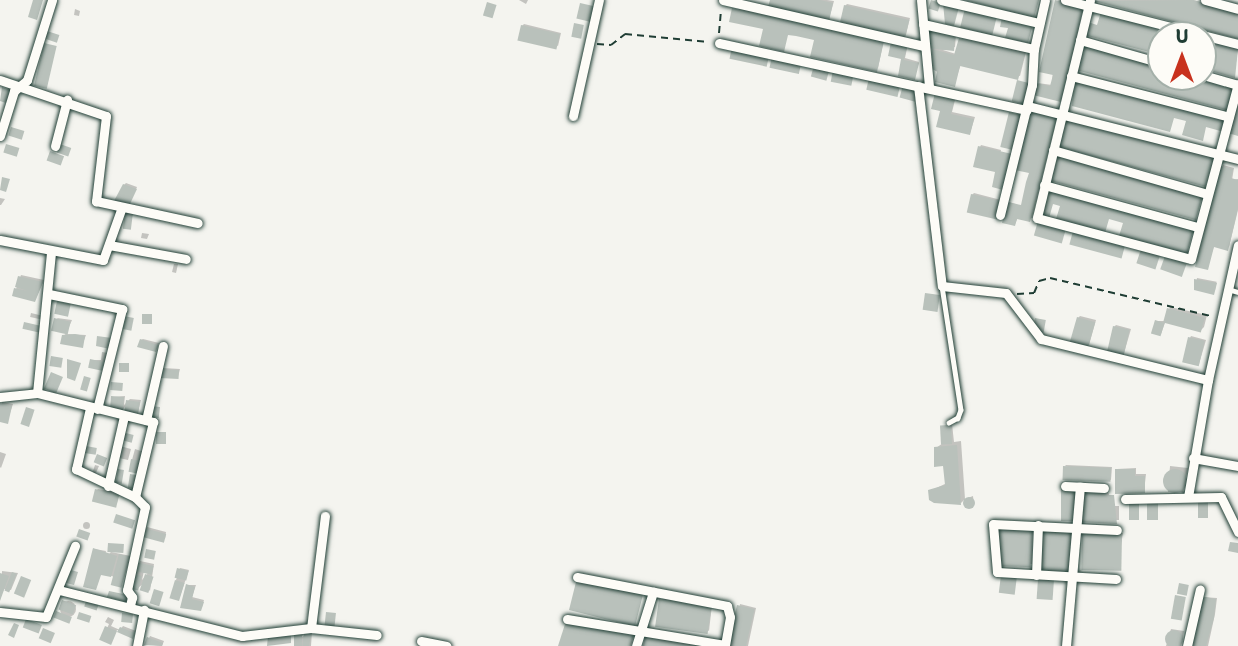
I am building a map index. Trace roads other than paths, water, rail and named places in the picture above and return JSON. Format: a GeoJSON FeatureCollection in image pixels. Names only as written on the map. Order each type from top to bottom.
{"type":"FeatureCollection","features":[{"type":"Feature","properties":{"kind":"street"},"geometry":{"type":"LineString","coordinates":[[0,136],[2,121],[13,91],[22,86],[51,0]]}},
{"type":"Feature","properties":{"kind":"street"},"geometry":{"type":"LineString","coordinates":[[573,116],[599,0]]}},
{"type":"Feature","properties":{"kind":"street"},"geometry":{"type":"LineString","coordinates":[[920,0],[923,24],[920,46],[923,86],[942,286],[1006,293],[1034,335],[1054,345],[1208,380]]}},
{"type":"Feature","properties":{"kind":"street"},"geometry":{"type":"LineString","coordinates":[[942,0],[1039,23]]}},
{"type":"Feature","properties":{"kind":"street"},"geometry":{"type":"LineString","coordinates":[[1000,215],[1027,108],[1034,49],[1045,0]]}},
{"type":"Feature","properties":{"kind":"street"},"geometry":{"type":"LineString","coordinates":[[1065,0],[1090,3],[1238,44]]}},
{"type":"Feature","properties":{"kind":"street"},"geometry":{"type":"LineString","coordinates":[[1205,0],[1238,9]]}},
{"type":"Feature","properties":{"kind":"street"},"geometry":{"type":"LineString","coordinates":[[724,1],[920,46]]}},
{"type":"Feature","properties":{"kind":"street"},"geometry":{"type":"LineString","coordinates":[[1090,3],[1037,218],[1191,259],[1238,85],[1217,79]]}},
{"type":"Feature","properties":{"kind":"street"},"geometry":{"type":"LineString","coordinates":[[923,24],[1034,49]]}},
{"type":"Feature","properties":{"kind":"street"},"geometry":{"type":"LineString","coordinates":[[1080,40],[1147,59]]}},
{"type":"Feature","properties":{"kind":"street"},"geometry":{"type":"LineString","coordinates":[[719,43],[1062,115],[1238,159]]}},
{"type":"Feature","properties":{"kind":"street"},"geometry":{"type":"LineString","coordinates":[[1072,76],[1229,117]]}},
{"type":"Feature","properties":{"kind":"street"},"geometry":{"type":"LineString","coordinates":[[0,80],[67,100],[106,116],[93,196],[96,201],[198,223]]}},
{"type":"Feature","properties":{"kind":"street"},"geometry":{"type":"LineString","coordinates":[[55,146],[67,100]]}},
{"type":"Feature","properties":{"kind":"street"},"geometry":{"type":"LineString","coordinates":[[1053,150],[1207,194]]}},
{"type":"Feature","properties":{"kind":"street"},"geometry":{"type":"LineString","coordinates":[[1044,185],[1198,228]]}},
{"type":"Feature","properties":{"kind":"street"},"geometry":{"type":"LineString","coordinates":[[0,240],[101,261],[122,207]]}},
{"type":"Feature","properties":{"kind":"street"},"geometry":{"type":"LineString","coordinates":[[109,245],[186,259]]}},
{"type":"Feature","properties":{"kind":"street"},"geometry":{"type":"LineString","coordinates":[[1188,497],[1208,380],[1238,245]]}},
{"type":"Feature","properties":{"kind":"street"},"geometry":{"type":"LineString","coordinates":[[37,393],[49,295],[51,252]]}},
{"type":"Feature","properties":{"kind":"street"},"geometry":{"type":"LineString","coordinates":[[49,295],[122,309],[75,466],[79,473],[135,497],[145,505],[146,513],[127,590],[132,597],[130,607]]}},
{"type":"Feature","properties":{"kind":"street"},"geometry":{"type":"LineString","coordinates":[[146,420],[163,346]]}},
{"type":"Feature","properties":{"kind":"street"},"geometry":{"type":"LineString","coordinates":[[0,397],[37,393],[146,420],[155,426],[135,497]]}},
{"type":"Feature","properties":{"kind":"street"},"geometry":{"type":"LineString","coordinates":[[108,486],[124,416]]}},
{"type":"Feature","properties":{"kind":"street"},"geometry":{"type":"LineString","coordinates":[[1193,458],[1238,466]]}},
{"type":"Feature","properties":{"kind":"street"},"geometry":{"type":"LineString","coordinates":[[1065,486],[1104,488]]}},
{"type":"Feature","properties":{"kind":"street"},"geometry":{"type":"LineString","coordinates":[[1066,646],[1080,487]]}},
{"type":"Feature","properties":{"kind":"street"},"geometry":{"type":"LineString","coordinates":[[1125,499],[1224,498],[1238,532]]}},
{"type":"Feature","properties":{"kind":"street"},"geometry":{"type":"LineString","coordinates":[[311,628],[325,516]]}},
{"type":"Feature","properties":{"kind":"street"},"geometry":{"type":"LineString","coordinates":[[1116,579],[995,570],[993,524],[1117,530]]}},
{"type":"Feature","properties":{"kind":"street"},"geometry":{"type":"LineString","coordinates":[[1036,575],[1038,525]]}},
{"type":"Feature","properties":{"kind":"street"},"geometry":{"type":"LineString","coordinates":[[1,615],[44,618],[59,590],[75,546]]}},
{"type":"Feature","properties":{"kind":"street"},"geometry":{"type":"LineString","coordinates":[[567,619],[725,646],[730,617],[726,606],[577,577]]}},
{"type":"Feature","properties":{"kind":"street"},"geometry":{"type":"LineString","coordinates":[[1187,646],[1200,589]]}},
{"type":"Feature","properties":{"kind":"street"},"geometry":{"type":"LineString","coordinates":[[59,590],[144,610],[241,641],[311,628],[377,635]]}},
{"type":"Feature","properties":{"kind":"street"},"geometry":{"type":"LineString","coordinates":[[636,646],[653,592]]}},
{"type":"Feature","properties":{"kind":"street"},"geometry":{"type":"LineString","coordinates":[[137,646],[144,610]]}},
{"type":"Feature","properties":{"kind":"street"},"geometry":{"type":"LineString","coordinates":[[421,641],[447,646]]}},
{"type":"Feature","properties":{"kind":"lane"},"geometry":{"type":"LineString","coordinates":[[942,286],[961,410],[958,418],[948,423]]}},
{"type":"Feature","properties":{"kind":"lane"},"geometry":{"type":"LineString","coordinates":[[1227,289],[1238,292]]}}]}
